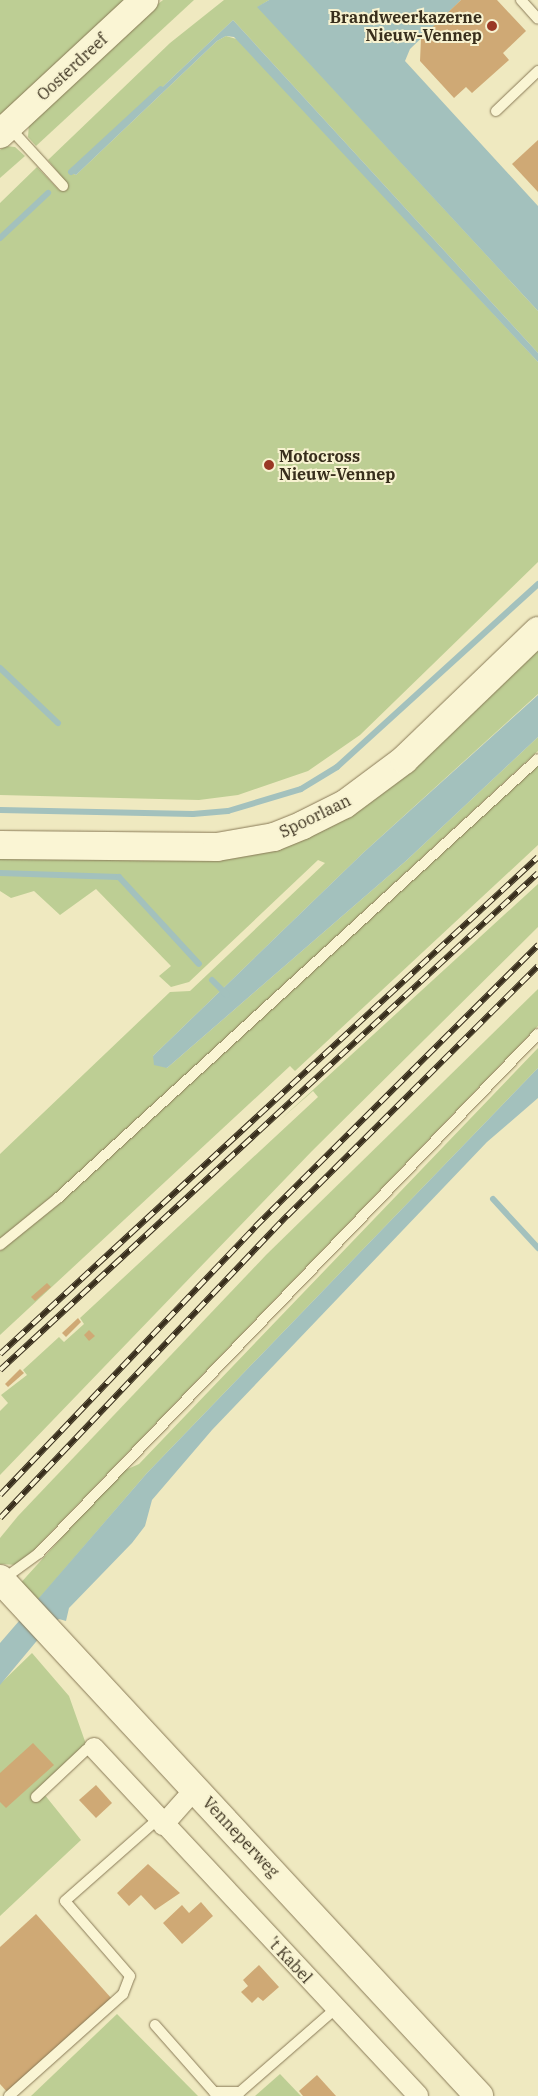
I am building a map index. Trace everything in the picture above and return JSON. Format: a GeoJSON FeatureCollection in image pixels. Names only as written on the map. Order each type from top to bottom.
{"type":"FeatureCollection","features":[{"type":"Feature","properties":{"kind":"main road","name":"Oosterdreef"},"geometry":{"type":"LineString","coordinates":[[4,130],[144,0]]}},
{"type":"Feature","properties":{"kind":"main road","name":"Spoorlaan"},"geometry":{"type":"LineString","coordinates":[[0,845],[217,847],[274,837],[345,804],[404,760],[538,631]]}},
{"type":"Feature","properties":{"kind":"main road","name":"Venneperweg"},"geometry":{"type":"LineString","coordinates":[[3,1583],[196,1788],[479,2096]]}},
{"type":"Feature","properties":{"kind":"street","name":"'t Kabel"},"geometry":{"type":"LineString","coordinates":[[94,1748],[160,1822],[418,2096]]}},
{"type":"Feature","properties":{"kind":"street"},"geometry":{"type":"LineString","coordinates":[[160,1822],[196,1788]]}},
{"type":"Feature","properties":{"kind":"lane"},"geometry":{"type":"LineString","coordinates":[[521,0],[538,19]]}},
{"type":"Feature","properties":{"kind":"lane"},"geometry":{"type":"LineString","coordinates":[[496,111],[538,71]]}},
{"type":"Feature","properties":{"kind":"lane"},"geometry":{"type":"LineString","coordinates":[[4,130],[64,186]]}},
{"type":"Feature","properties":{"kind":"lane"},"geometry":{"type":"LineString","coordinates":[[0,1245],[58,1198],[538,759]]}},
{"type":"Feature","properties":{"kind":"lane"},"geometry":{"type":"LineString","coordinates":[[3,1583],[39,1553],[538,1034]]}},
{"type":"Feature","properties":{"kind":"lane"},"geometry":{"type":"LineString","coordinates":[[36,1797],[94,1748]]}},
{"type":"Feature","properties":{"kind":"lane"},"geometry":{"type":"LineString","coordinates":[[9,2096],[124,1994],[130,1976],[65,1901],[160,1822]]}},
{"type":"Feature","properties":{"kind":"lane"},"geometry":{"type":"LineString","coordinates":[[155,2024],[214,2092],[240,2092],[335,2008]]}},
{"type":"Feature","properties":{"kind":"green space"},"geometry":{"type":"Polygon","coordinates":[[[0,0],[128,0],[0,120],[0,0]]]}},
{"type":"Feature","properties":{"kind":"green space"},"geometry":{"type":"Polygon","coordinates":[[[163,0],[194,0],[36,146],[28,137],[29,123],[99,51],[163,0]]]}},
{"type":"Feature","properties":{"kind":"green space","name":"Motocross Nieuw-Vennep"},"geometry":{"type":"Polygon","coordinates":[[[224,0],[269,0],[258,7],[538,311],[538,353],[233,20],[72,173],[76,175],[217,41],[226,36],[240,40],[538,362],[538,562],[360,735],[308,771],[238,795],[199,800],[0,795],[0,203],[37,167],[59,190],[67,184],[48,160],[170,43],[224,0]]]}},
{"type":"Feature","properties":{"kind":"green space"},"geometry":{"type":"Polygon","coordinates":[[[5,146],[15,147],[25,156],[0,178],[0,150],[5,146]]]}},
{"type":"Feature","properties":{"kind":"green space"},"geometry":{"type":"Polygon","coordinates":[[[538,642],[538,694],[363,853],[153,1056],[167,1068],[407,860],[538,737],[538,751],[56,1195],[0,1239],[0,1154],[170,992],[190,991],[325,863],[318,860],[189,982],[171,987],[159,976],[171,966],[96,889],[60,915],[34,891],[11,898],[0,891],[0,859],[252,855],[317,833],[538,642]]]}},
{"type":"Feature","properties":{"kind":"green space"},"geometry":{"type":"Polygon","coordinates":[[[538,761],[538,845],[295,1071],[290,1066],[0,1335],[0,1251],[538,761]]]}},
{"type":"Feature","properties":{"kind":"green space"},"geometry":{"type":"Polygon","coordinates":[[[538,884],[538,927],[312,1151],[0,1475],[0,1411],[8,1403],[1,1395],[27,1375],[23,1370],[59,1337],[64,1342],[84,1324],[80,1318],[318,1097],[313,1091],[280,1120],[538,884]]]}},
{"type":"Feature","properties":{"kind":"green space"},"geometry":{"type":"Polygon","coordinates":[[[538,989],[538,1026],[35,1549],[18,1565],[0,1564],[0,1538],[18,1516],[266,1255],[538,989]]]}},
{"type":"Feature","properties":{"kind":"green space"},"geometry":{"type":"Polygon","coordinates":[[[538,1048],[538,1068],[147,1473],[37,1601],[17,1587],[121,1472],[139,1464],[538,1048]]]}},
{"type":"Feature","properties":{"kind":"green space"},"geometry":{"type":"Polygon","coordinates":[[[32,1653],[69,1696],[87,1747],[44,1794],[81,1840],[0,1916],[0,1684],[32,1653]]]}},
{"type":"Feature","properties":{"kind":"green space"},"geometry":{"type":"Polygon","coordinates":[[[117,2014],[198,2096],[31,2096],[117,2014]]]}},
{"type":"Feature","properties":{"kind":"green space"},"geometry":{"type":"Polygon","coordinates":[[[280,2074],[301,2096],[255,2096],[280,2074]]]}},
{"type":"Feature","properties":{"kind":"water"},"geometry":{"type":"Polygon","coordinates":[[[269,0],[461,0],[410,49],[405,61],[538,206],[538,311],[257,7],[269,0]]]}},
{"type":"Feature","properties":{"kind":"water"},"geometry":{"type":"Polygon","coordinates":[[[233,20],[538,353],[538,362],[234,37],[226,36],[217,41],[76,175],[72,173],[233,20]]]}},
{"type":"Feature","properties":{"kind":"water"},"geometry":{"type":"Polygon","coordinates":[[[538,695],[538,737],[407,860],[167,1068],[154,1065],[153,1056],[363,853],[538,695]]]}},
{"type":"Feature","properties":{"kind":"water"},"geometry":{"type":"Polygon","coordinates":[[[538,1068],[538,1098],[487,1142],[212,1430],[152,1500],[145,1526],[132,1543],[69,1608],[66,1621],[59,1619],[50,1625],[0,1685],[0,1643],[147,1473],[538,1068]]]}},
{"type":"Feature","properties":{"kind":"building"},"geometry":{"type":"Polygon","coordinates":[[[461,0],[497,0],[526,31],[503,53],[509,60],[472,93],[466,87],[454,98],[420,61],[421,38],[461,0]]]}},
{"type":"Feature","properties":{"kind":"building"},"geometry":{"type":"Polygon","coordinates":[[[538,140],[538,192],[512,164],[538,140]]]}},
{"type":"Feature","properties":{"kind":"building"},"geometry":{"type":"Polygon","coordinates":[[[47,1283],[51,1287],[35,1301],[31,1297],[47,1283]]]}},
{"type":"Feature","properties":{"kind":"building"},"geometry":{"type":"Polygon","coordinates":[[[78,1318],[81,1322],[66,1337],[62,1333],[78,1318]]]}},
{"type":"Feature","properties":{"kind":"building"},"geometry":{"type":"Polygon","coordinates":[[[89,1330],[95,1336],[89,1341],[84,1335],[89,1330]]]}},
{"type":"Feature","properties":{"kind":"building"},"geometry":{"type":"Polygon","coordinates":[[[20,1369],[24,1373],[8,1387],[5,1384],[20,1369]]]}},
{"type":"Feature","properties":{"kind":"building"},"geometry":{"type":"Polygon","coordinates":[[[33,1743],[54,1765],[6,1808],[0,1802],[0,1773],[33,1743]]]}},
{"type":"Feature","properties":{"kind":"building"},"geometry":{"type":"Polygon","coordinates":[[[96,1785],[112,1803],[96,1818],[79,1800],[96,1785]]]}},
{"type":"Feature","properties":{"kind":"building"},"geometry":{"type":"Polygon","coordinates":[[[148,1864],[180,1893],[155,1910],[141,1895],[129,1906],[117,1893],[148,1864]]]}},
{"type":"Feature","properties":{"kind":"building"},"geometry":{"type":"Polygon","coordinates":[[[201,1902],[213,1916],[182,1944],[163,1923],[182,1905],[189,1913],[201,1902]]]}},
{"type":"Feature","properties":{"kind":"building"},"geometry":{"type":"Polygon","coordinates":[[[36,1914],[112,1999],[8,2093],[0,2084],[0,1947],[36,1914]]]}},
{"type":"Feature","properties":{"kind":"building"},"geometry":{"type":"Polygon","coordinates":[[[259,1965],[279,1987],[263,2001],[258,1997],[252,2003],[241,1992],[248,1986],[243,1980],[259,1965]]]}},
{"type":"Feature","properties":{"kind":"building"},"geometry":{"type":"Polygon","coordinates":[[[317,2075],[336,2096],[303,2096],[299,2091],[317,2075]]]}},
{"type":"Feature","properties":{"kind":"waterway"},"geometry":{"type":"LineString","coordinates":[[71,172],[161,89]]}},
{"type":"Feature","properties":{"kind":"waterway"},"geometry":{"type":"LineString","coordinates":[[0,238],[48,193]]}},
{"type":"Feature","properties":{"kind":"waterway"},"geometry":{"type":"LineString","coordinates":[[0,810],[193,814],[228,811],[301,789],[337,767],[538,584]]}},
{"type":"Feature","properties":{"kind":"waterway"},"geometry":{"type":"LineString","coordinates":[[0,668],[58,723]]}},
{"type":"Feature","properties":{"kind":"waterway"},"geometry":{"type":"LineString","coordinates":[[0,873],[119,877],[199,964]]}},
{"type":"Feature","properties":{"kind":"waterway"},"geometry":{"type":"LineString","coordinates":[[212,980],[227,995]]}},
{"type":"Feature","properties":{"kind":"waterway"},"geometry":{"type":"LineString","coordinates":[[493,1199],[538,1248]]}},
{"type":"Feature","properties":{"kind":"railway"},"geometry":{"type":"LineString","coordinates":[[0,1354],[538,857]]}},
{"type":"Feature","properties":{"kind":"railway"},"geometry":{"type":"LineString","coordinates":[[0,1370],[538,873]]}},
{"type":"Feature","properties":{"kind":"railway"},"geometry":{"type":"LineString","coordinates":[[0,1495],[255,1227],[538,945]]}},
{"type":"Feature","properties":{"kind":"railway"},"geometry":{"type":"LineString","coordinates":[[0,1518],[287,1216],[538,966]]}},
{"type":"Feature","properties":{"kind":"place","name":"Brandweerkazerne Nieuw-Vennep"},"geometry":{"type":"Point","coordinates":[492,26]}},
{"type":"Feature","properties":{"kind":"place","name":"Motocross Nieuw-Vennep"},"geometry":{"type":"Point","coordinates":[269,465]}}]}
